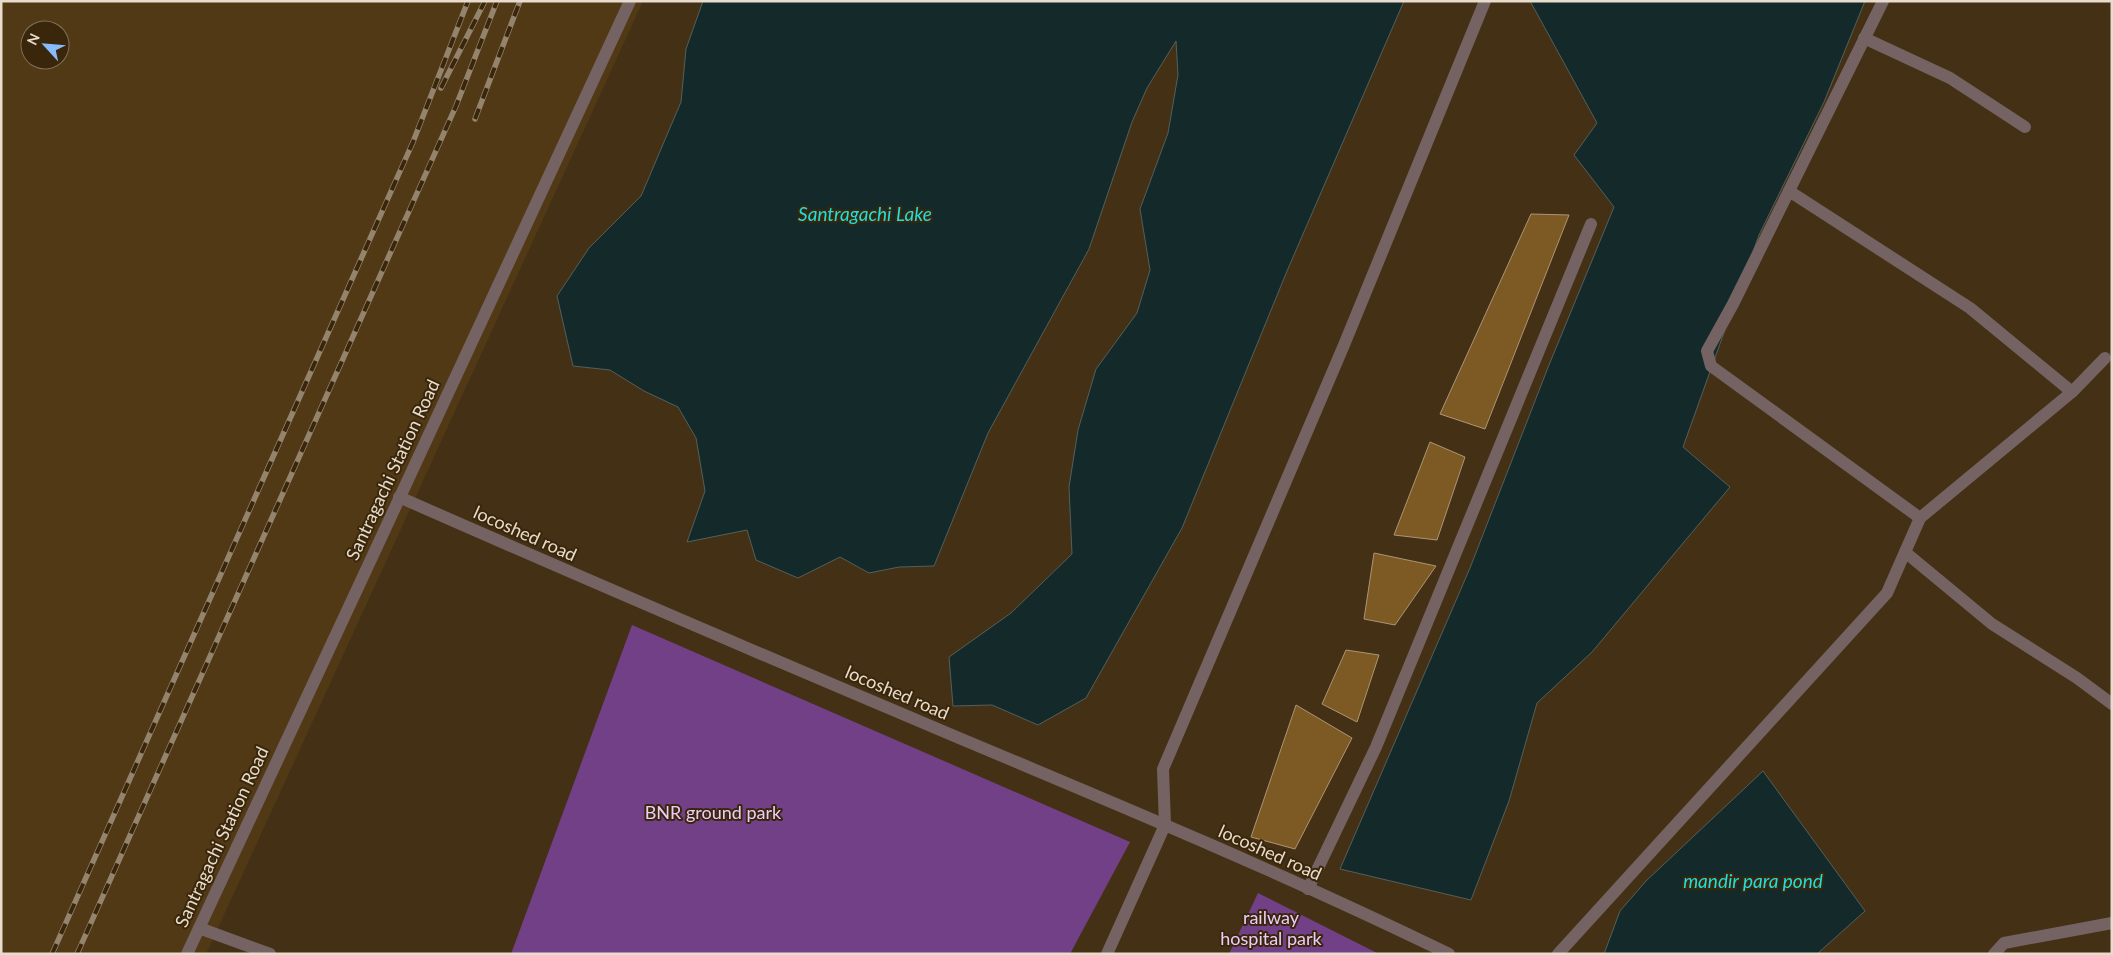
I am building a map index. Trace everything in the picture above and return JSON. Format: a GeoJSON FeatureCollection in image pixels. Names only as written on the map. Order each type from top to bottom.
{"type":"FeatureCollection","features":[{"type":"Feature","properties":{"kind":"street","name":"Santragachi Station Road"},"geometry":{"type":"LineString","coordinates":[[187,954],[399,497],[528,227],[630,1]]}},
{"type":"Feature","properties":{"kind":"street"},"geometry":{"type":"LineString","coordinates":[[1107,954],[1165,825],[1163,769],[1344,345],[1485,1]]}},
{"type":"Feature","properties":{"kind":"street"},"geometry":{"type":"LineString","coordinates":[[1884,1],[1733,304],[1707,351],[1711,366],[1920,518]]}},
{"type":"Feature","properties":{"kind":"street"},"geometry":{"type":"LineString","coordinates":[[1864,38],[1950,78],[2025,127]]}},
{"type":"Feature","properties":{"kind":"street"},"geometry":{"type":"LineString","coordinates":[[1789,191],[1970,308],[2072,392]]}},
{"type":"Feature","properties":{"kind":"street"},"geometry":{"type":"LineString","coordinates":[[1308,889],[1376,747],[1591,224]]}},
{"type":"Feature","properties":{"kind":"street"},"geometry":{"type":"LineString","coordinates":[[1558,954],[1887,593],[1920,518],[2072,392],[2105,358]]}},
{"type":"Feature","properties":{"kind":"street","name":"locoshed road"},"geometry":{"type":"LineString","coordinates":[[399,497],[638,603],[1165,825],[1382,921],[1449,954]]}},
{"type":"Feature","properties":{"kind":"street"},"geometry":{"type":"LineString","coordinates":[[1905,552],[1992,624],[2077,678],[2112,704]]}},
{"type":"Feature","properties":{"kind":"street"},"geometry":{"type":"LineString","coordinates":[[1994,954],[2004,943],[2112,923]]}},
{"type":"Feature","properties":{"kind":"street"},"geometry":{"type":"LineString","coordinates":[[199,928],[270,954]]}},
{"type":"Feature","properties":{"kind":"shaded area"},"geometry":{"type":"Polygon","coordinates":[[[1,1],[643,1],[206,954],[1,954],[1,1]]]}},
{"type":"Feature","properties":{"kind":"green space","name":"BNR ground park"},"geometry":{"type":"Polygon","coordinates":[[[632,625],[1130,842],[1070,954],[511,954],[632,625]]]}},
{"type":"Feature","properties":{"kind":"green space","name":"railway hospital park"},"geometry":{"type":"Polygon","coordinates":[[[1258,893],[1379,954],[1229,954],[1258,893]]]}},
{"type":"Feature","properties":{"kind":"water","name":"Santragachi Lake"},"geometry":{"type":"Polygon","coordinates":[[[703,1],[1404,1],[1287,271],[1182,528],[1086,698],[1038,725],[992,705],[953,706],[949,657],[1011,613],[1072,554],[1069,487],[1078,430],[1096,369],[1137,313],[1150,270],[1140,209],[1168,133],[1178,75],[1176,41],[1147,88],[1132,122],[1089,249],[988,433],[934,566],[899,567],[869,573],[840,557],[798,578],[756,560],[747,530],[687,542],[705,491],[696,438],[678,407],[644,391],[610,370],[573,366],[557,296],[589,248],[641,196],[681,102],[686,49],[703,1]]]}},
{"type":"Feature","properties":{"kind":"water"},"geometry":{"type":"Polygon","coordinates":[[[1530,1],[1865,1],[1824,102],[1759,235],[1683,447],[1730,487],[1592,652],[1537,703],[1509,801],[1471,900],[1340,869],[1470,568],[1549,365],[1614,207],[1574,155],[1597,123],[1530,1]]]}},
{"type":"Feature","properties":{"kind":"water","name":"mandir para pond"},"geometry":{"type":"Polygon","coordinates":[[[1763,771],[1865,911],[1817,954],[1604,954],[1620,911],[1646,881],[1763,771]]]}},
{"type":"Feature","properties":{"kind":"building"},"geometry":{"type":"Polygon","coordinates":[[[1531,214],[1569,215],[1485,429],[1440,414],[1531,214]]]}},
{"type":"Feature","properties":{"kind":"building"},"geometry":{"type":"Polygon","coordinates":[[[1430,442],[1465,457],[1437,540],[1394,535],[1430,442]]]}},
{"type":"Feature","properties":{"kind":"building"},"geometry":{"type":"Polygon","coordinates":[[[1374,553],[1436,566],[1395,625],[1364,619],[1374,553]]]}},
{"type":"Feature","properties":{"kind":"building"},"geometry":{"type":"Polygon","coordinates":[[[1346,650],[1379,655],[1357,722],[1322,704],[1346,650]]]}},
{"type":"Feature","properties":{"kind":"building"},"geometry":{"type":"Polygon","coordinates":[[[1296,705],[1352,738],[1295,849],[1251,837],[1296,705]]]}},
{"type":"Feature","properties":{"kind":"railway"},"geometry":{"type":"LineString","coordinates":[[52,954],[413,142],[468,1]]}},
{"type":"Feature","properties":{"kind":"railway"},"geometry":{"type":"LineString","coordinates":[[441,88],[485,1]]}},
{"type":"Feature","properties":{"kind":"railway"},"geometry":{"type":"LineString","coordinates":[[77,954],[456,106],[497,1]]}},
{"type":"Feature","properties":{"kind":"railway"},"geometry":{"type":"LineString","coordinates":[[475,119],[520,1]]}}]}
